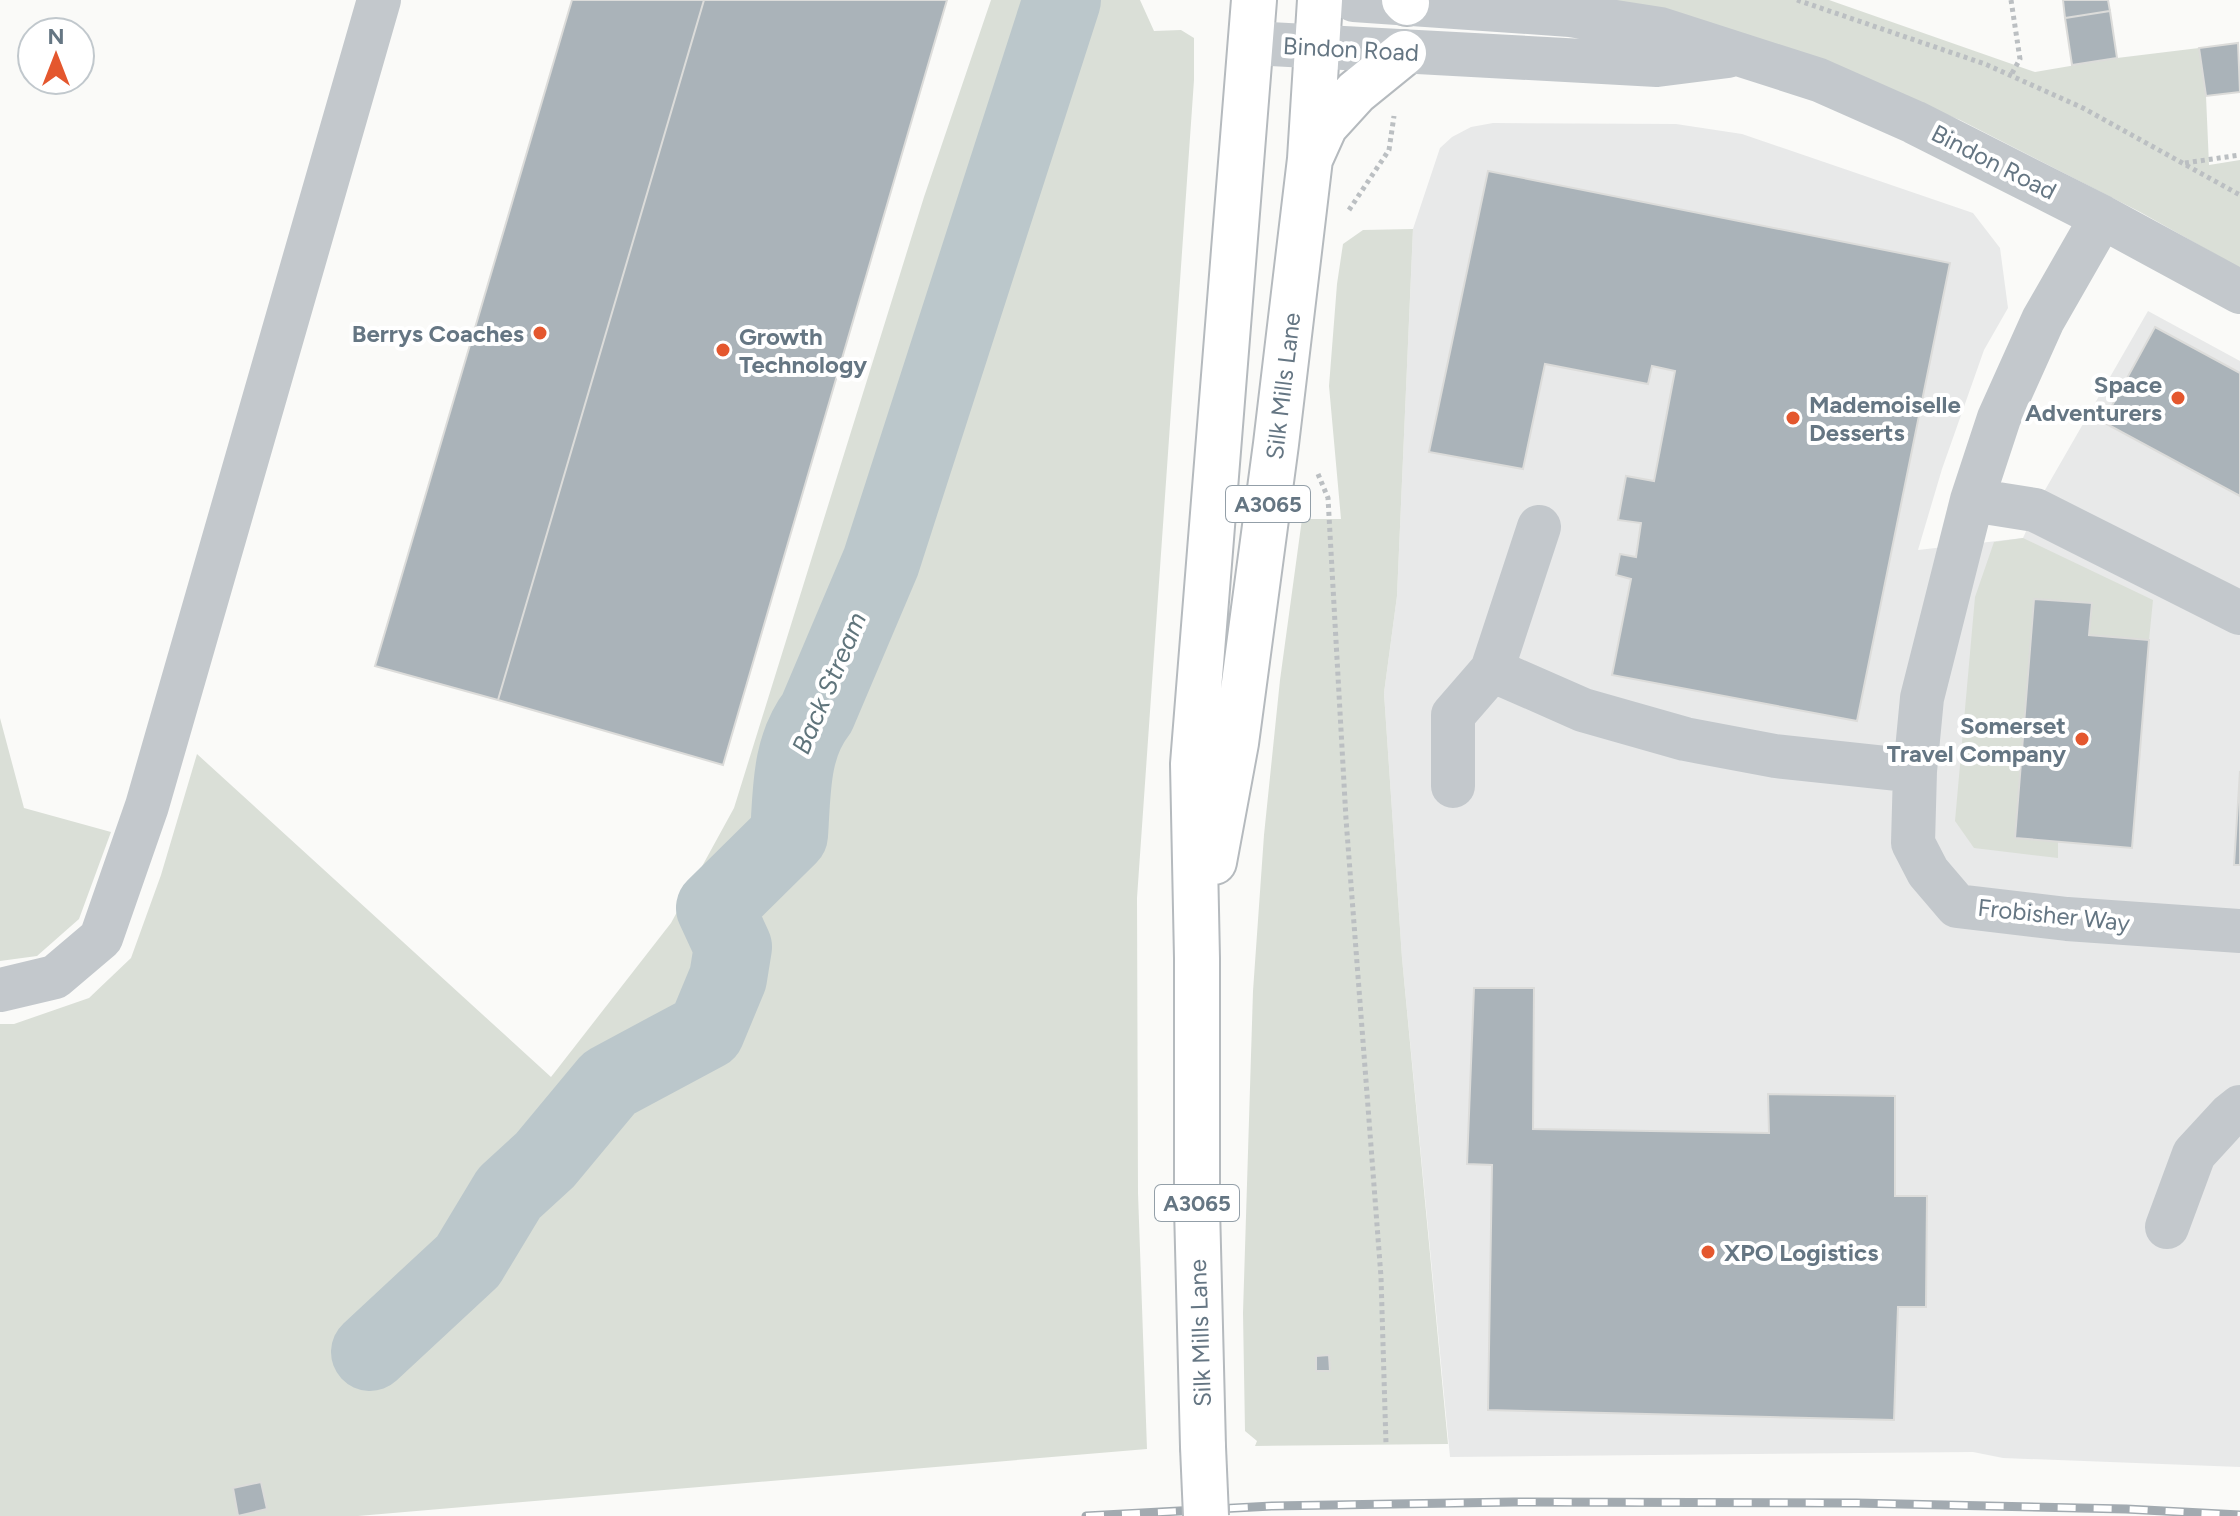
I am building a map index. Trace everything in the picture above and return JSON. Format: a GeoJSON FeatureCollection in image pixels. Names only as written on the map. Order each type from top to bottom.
{"type":"FeatureCollection","features":[{"type":"Feature","properties":{"kind":"main road","name":"Silk Mills Lane"},"geometry":{"type":"LineString","coordinates":[[1206,1516],[1197,1207],[1193,764],[1254,0]]}},
{"type":"Feature","properties":{"kind":"main road","name":"Silk Mills Lane"},"geometry":{"type":"LineString","coordinates":[[1197,958],[1236,743],[1276,444],[1310,159],[1320,0]]}},
{"type":"Feature","properties":{"kind":"main road"},"geometry":{"type":"LineString","coordinates":[[1310,159],[1325,126],[1356,92],[1404,53]]}},
{"type":"Feature","properties":{"kind":"street"},"geometry":{"type":"LineString","coordinates":[[0,990],[55,977],[101,938],[147,806],[379,0]]}},
{"type":"Feature","properties":{"kind":"street","name":"Bindon Road"},"geometry":{"type":"LineString","coordinates":[[1354,0],[1406,1],[1570,15],[1660,29],[1819,80],[1901,116],[2102,217],[2240,292]]}},
{"type":"Feature","properties":{"kind":"street","name":"Bindon Road"},"geometry":{"type":"LineString","coordinates":[[1251,43],[1657,65],[1738,55]]}},
{"type":"Feature","properties":{"kind":"street","name":"Frobisher Way"},"geometry":{"type":"LineString","coordinates":[[2102,217],[2043,320],[1999,418],[1972,500],[1922,698],[1915,771],[1913,843],[1928,872],[1957,906],[2067,919],[2240,931]]}},
{"type":"Feature","properties":{"kind":"street"},"geometry":{"type":"LineString","coordinates":[[1972,500],[2035,510],[2240,613]]}},
{"type":"Feature","properties":{"kind":"street"},"geometry":{"type":"LineString","coordinates":[[1453,786],[1453,715],[1492,670],[1539,527]]}},
{"type":"Feature","properties":{"kind":"street"},"geometry":{"type":"LineString","coordinates":[[1492,670],[1583,710],[1685,739],[1775,756],[1915,771]]}},
{"type":"Feature","properties":{"kind":"street"},"geometry":{"type":"LineString","coordinates":[[2167,1227],[2194,1154],[2240,1107]]}},
{"type":"Feature","properties":{"kind":"path"},"geometry":{"type":"LineString","coordinates":[[1797,0],[2011,75],[2083,108],[2240,195]]}},
{"type":"Feature","properties":{"kind":"path"},"geometry":{"type":"LineString","coordinates":[[2011,0],[2020,59],[2011,75]]}},
{"type":"Feature","properties":{"kind":"path"},"geometry":{"type":"LineString","coordinates":[[2184,163],[2240,155]]}},
{"type":"Feature","properties":{"kind":"path"},"geometry":{"type":"LineString","coordinates":[[1276,444],[1313,464],[1328,498],[1346,819],[1381,1277],[1386,1444]]}},
{"type":"Feature","properties":{"kind":"shaded area"},"geometry":{"type":"Polygon","coordinates":[[[991,0],[1140,0],[1154,31],[1181,30],[1194,38],[1194,80],[1137,898],[1138,1193],[1147,1449],[358,1516],[0,1516],[0,1024],[14,1024],[89,998],[131,958],[161,875],[197,754],[551,1077],[671,923],[734,808],[924,197],[991,0]]]}},
{"type":"Feature","properties":{"kind":"shaded area"},"geometry":{"type":"Polygon","coordinates":[[[1526,0],[1829,0],[2035,72],[2199,48],[2206,96],[2209,165],[2240,160],[2240,268],[2140,212],[1960,120],[1821,65],[1526,0]]]}},
{"type":"Feature","properties":{"kind":"shaded area"},"geometry":{"type":"Polygon","coordinates":[[[1493,123],[1676,124],[1742,134],[1973,213],[2000,248],[2008,308],[1984,350],[1942,469],[1918,550],[2023,538],[2045,490],[2148,311],[2240,361],[2240,1467],[2003,1458],[1973,1452],[1450,1457],[1402,958],[1384,693],[1397,596],[1413,229],[1440,148],[1471,127],[1493,123]]]}},
{"type":"Feature","properties":{"kind":"shaded area"},"geometry":{"type":"Polygon","coordinates":[[[1413,229],[1397,596],[1384,693],[1402,958],[1448,1444],[1255,1446],[1257,1441],[1245,1431],[1243,1313],[1253,991],[1264,835],[1280,680],[1302,519],[1341,519],[1329,386],[1343,244],[1363,230],[1413,229]]]}},
{"type":"Feature","properties":{"kind":"shaded area"},"geometry":{"type":"Polygon","coordinates":[[[2023,538],[2153,600],[2149,640],[2089,635],[2092,603],[2034,599],[2015,837],[2058,841],[2058,858],[1974,848],[1955,821],[1975,597],[1994,542],[2023,538]]]}},
{"type":"Feature","properties":{"kind":"shaded area"},"geometry":{"type":"Polygon","coordinates":[[[0,718],[24,808],[111,832],[79,919],[37,956],[0,961],[0,718]]]}},
{"type":"Feature","properties":{"kind":"building","name":"Berrys Coaches"},"geometry":{"type":"Polygon","coordinates":[[[572,0],[704,0],[498,700],[375,666],[572,0]]]}},
{"type":"Feature","properties":{"kind":"building","name":"Growth Technology"},"geometry":{"type":"Polygon","coordinates":[[[704,0],[947,0],[723,765],[498,700],[704,0]]]}},
{"type":"Feature","properties":{"kind":"building"},"geometry":{"type":"Polygon","coordinates":[[[2063,0],[2108,0],[2110,11],[2065,18],[2063,0]]]}},
{"type":"Feature","properties":{"kind":"building"},"geometry":{"type":"Polygon","coordinates":[[[2110,11],[2117,58],[2072,65],[2065,18],[2110,11]]]}},
{"type":"Feature","properties":{"kind":"building"},"geometry":{"type":"Polygon","coordinates":[[[2238,43],[2240,92],[2206,96],[2199,48],[2238,43]]]}},
{"type":"Feature","properties":{"kind":"building","name":"Mademoiselle Desserts"},"geometry":{"type":"Polygon","coordinates":[[[1488,171],[1950,263],[1857,721],[1612,675],[1631,579],[1616,575],[1620,554],[1636,557],[1641,523],[1618,520],[1626,476],[1654,481],[1675,371],[1652,366],[1648,384],[1545,364],[1523,469],[1429,452],[1488,171]]]}},
{"type":"Feature","properties":{"kind":"building","name":"Space Adventurers"},"geometry":{"type":"Polygon","coordinates":[[[2155,327],[2240,373],[2240,496],[2103,422],[2155,327]]]}},
{"type":"Feature","properties":{"kind":"building","name":"Somerset Travel Company"},"geometry":{"type":"Polygon","coordinates":[[[2034,599],[2092,603],[2089,635],[2149,640],[2132,848],[2015,838],[2034,599]]]}},
{"type":"Feature","properties":{"kind":"building"},"geometry":{"type":"Polygon","coordinates":[[[2240,771],[2240,865],[2234,865],[2240,771]]]}},
{"type":"Feature","properties":{"kind":"building","name":"XPO Logistics"},"geometry":{"type":"Polygon","coordinates":[[[1474,988],[1534,988],[1533,1129],[1769,1133],[1768,1094],[1895,1096],[1895,1196],[1927,1196],[1926,1307],[1898,1307],[1894,1420],[1488,1410],[1492,1165],[1467,1164],[1474,988]]]}},
{"type":"Feature","properties":{"kind":"building"},"geometry":{"type":"Polygon","coordinates":[[[1329,1355],[1330,1371],[1316,1371],[1316,1356],[1329,1355]]]}},
{"type":"Feature","properties":{"kind":"building"},"geometry":{"type":"Polygon","coordinates":[[[261,1482],[267,1509],[238,1516],[233,1488],[261,1482]]]}},
{"type":"Feature","properties":{"kind":"waterway","name":"Back Stream"},"geometry":{"type":"LineString","coordinates":[[370,1352],[468,1261],[509,1193],[545,1160],[609,1083],[706,1031],[728,978],[733,947],[715,908],[789,835],[797,756],[881,562],[1062,0]]}},
{"type":"Feature","properties":{"kind":"railway"},"geometry":{"type":"LineString","coordinates":[[1086,1516],[1272,1506],[1514,1502],[1856,1503],[2126,1509],[2240,1515]]}},
{"type":"Feature","properties":{"kind":"place","name":"Berrys Coaches"},"geometry":{"type":"Point","coordinates":[540,333]}},
{"type":"Feature","properties":{"kind":"place","name":"Growth Technology"},"geometry":{"type":"Point","coordinates":[723,350]}},
{"type":"Feature","properties":{"kind":"place","name":"Space Adventurers"},"geometry":{"type":"Point","coordinates":[2178,398]}},
{"type":"Feature","properties":{"kind":"place","name":"Mademoiselle Desserts"},"geometry":{"type":"Point","coordinates":[1793,418]}},
{"type":"Feature","properties":{"kind":"place","name":"Somerset Travel Company"},"geometry":{"type":"Point","coordinates":[2082,739]}},
{"type":"Feature","properties":{"kind":"place","name":"XPO Logistics"},"geometry":{"type":"Point","coordinates":[1708,1252]}}]}
